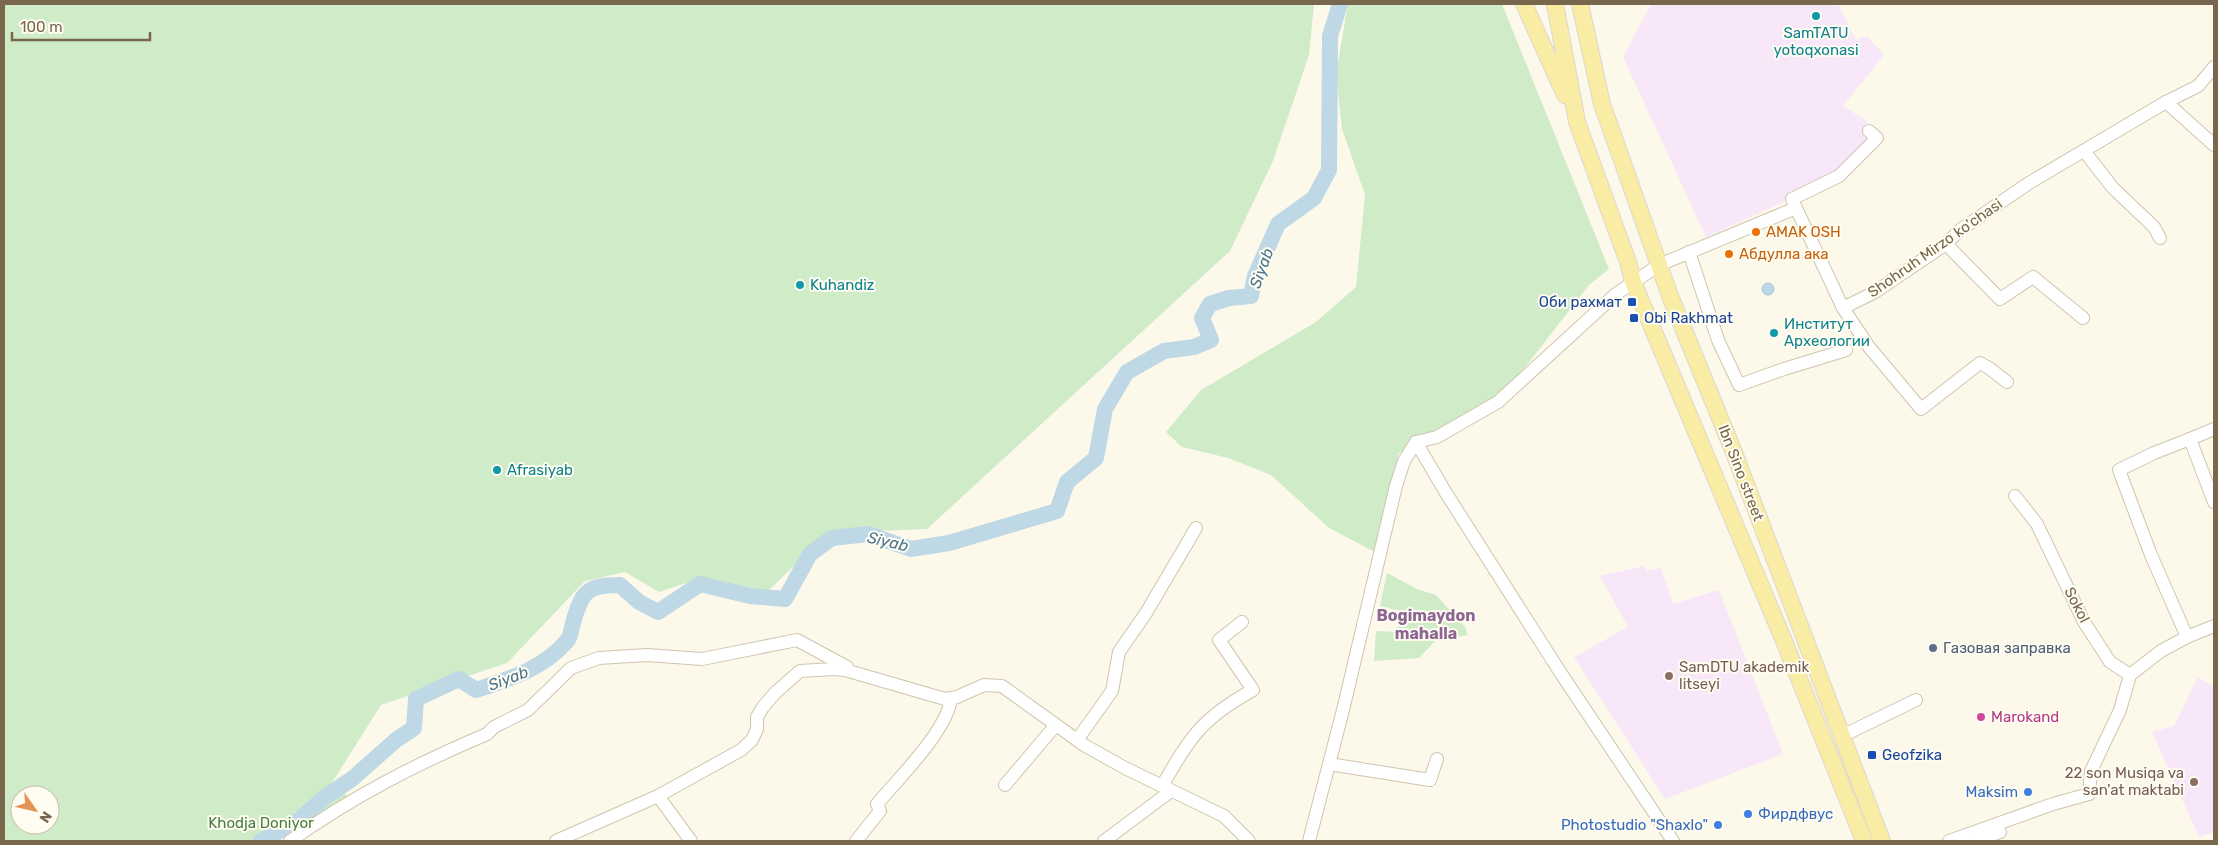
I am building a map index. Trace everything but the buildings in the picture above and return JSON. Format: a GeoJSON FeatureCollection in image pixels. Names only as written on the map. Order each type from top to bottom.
{"type":"FeatureCollection","features":[{"type":"Feature","properties":{"kind":"main road"},"geometry":{"type":"LineString","coordinates":[[1524,4],[1578,122]]}},
{"type":"Feature","properties":{"kind":"main road"},"geometry":{"type":"LineString","coordinates":[[1555,4],[1578,122]]}},
{"type":"Feature","properties":{"kind":"main road"},"geometry":{"type":"LineString","coordinates":[[1580,4],[1602,104],[1659,265]]}},
{"type":"Feature","properties":{"kind":"main road","name":"Ibn Sino street"},"geometry":{"type":"LineString","coordinates":[[1578,122],[1629,265],[1633,282],[1784,641],[1864,841]]}},
{"type":"Feature","properties":{"kind":"main road","name":"Ibn Sino street"},"geometry":{"type":"LineString","coordinates":[[1659,265],[1733,450],[1882,841]]}},
{"type":"Feature","properties":{"kind":"street","name":"Shohruh Mirzo ko'chasi"},"geometry":{"type":"LineString","coordinates":[[1843,308],[1875,292],[1946,244],[1960,230],[2029,183],[2166,102],[2198,86],[2214,67]]}},
{"type":"Feature","properties":{"kind":"street"},"geometry":{"type":"LineString","coordinates":[[2166,102],[2214,145]]}},
{"type":"Feature","properties":{"kind":"street"},"geometry":{"type":"LineString","coordinates":[[1869,131],[1877,138],[1839,176],[1792,199],[1843,308],[1868,347],[1921,409],[1980,363],[1990,368],[2007,382]]}},
{"type":"Feature","properties":{"kind":"street"},"geometry":{"type":"LineString","coordinates":[[2084,151],[2113,188],[2154,227],[2160,238]]}},
{"type":"Feature","properties":{"kind":"street"},"geometry":{"type":"LineString","coordinates":[[1309,841],[1396,486],[1404,460],[1416,442],[1437,437],[1498,402],[1616,294],[1659,265],[1796,208]]}},
{"type":"Feature","properties":{"kind":"street"},"geometry":{"type":"LineString","coordinates":[[1946,244],[2000,298],[2033,277],[2083,318]]}},
{"type":"Feature","properties":{"kind":"street"},"geometry":{"type":"LineString","coordinates":[[1689,252],[1718,340],[1739,385],[1846,350]]}},
{"type":"Feature","properties":{"kind":"street"},"geometry":{"type":"LineString","coordinates":[[2187,637],[2151,555],[2119,470],[2154,453],[2214,429]]}},
{"type":"Feature","properties":{"kind":"street"},"geometry":{"type":"LineString","coordinates":[[2190,440],[2214,502]]}},
{"type":"Feature","properties":{"kind":"street"},"geometry":{"type":"LineString","coordinates":[[1416,442],[1446,493],[1560,672],[1673,841]]}},
{"type":"Feature","properties":{"kind":"street","name":"Sokol"},"geometry":{"type":"LineString","coordinates":[[2015,496],[2037,524],[2084,622],[2110,662],[2130,675]]}},
{"type":"Feature","properties":{"kind":"street"},"geometry":{"type":"LineString","coordinates":[[1076,740],[1112,692],[1119,652],[1146,613],[1196,528]]}},
{"type":"Feature","properties":{"kind":"street"},"geometry":{"type":"LineString","coordinates":[[1104,841],[1167,788],[1186,745],[1204,723],[1228,704],[1254,690],[1219,640],[1242,622]]}},
{"type":"Feature","properties":{"kind":"street"},"geometry":{"type":"LineString","coordinates":[[2089,794],[2091,771],[2120,710],[2130,675],[2161,651],[2187,637],[2214,626]]}},
{"type":"Feature","properties":{"kind":"street"},"geometry":{"type":"LineString","coordinates":[[297,839],[355,798],[407,770],[487,734],[494,727],[528,710],[571,668],[599,658],[647,655],[702,659],[797,640],[856,673]]}},
{"type":"Feature","properties":{"kind":"street"},"geometry":{"type":"LineString","coordinates":[[556,841],[658,796],[741,750],[752,740],[757,729],[757,717],[780,687],[800,671],[834,669],[856,673],[938,698],[951,698],[975,687],[993,684],[1010,692],[1076,740],[1224,816],[1249,841]]}},
{"type":"Feature","properties":{"kind":"street"},"geometry":{"type":"LineString","coordinates":[[856,841],[880,811],[877,804],[939,730],[950,708],[951,698]]}},
{"type":"Feature","properties":{"kind":"street"},"geometry":{"type":"LineString","coordinates":[[1842,736],[1916,700]]}},
{"type":"Feature","properties":{"kind":"street"},"geometry":{"type":"LineString","coordinates":[[1004,785],[1055,726]]}},
{"type":"Feature","properties":{"kind":"street"},"geometry":{"type":"LineString","coordinates":[[1329,764],[1430,780],[1437,759]]}},
{"type":"Feature","properties":{"kind":"street"},"geometry":{"type":"LineString","coordinates":[[1980,840],[2057,811],[2089,794]]}},
{"type":"Feature","properties":{"kind":"street"},"geometry":{"type":"LineString","coordinates":[[1949,841],[2053,804],[2089,794]]}},
{"type":"Feature","properties":{"kind":"street"},"geometry":{"type":"LineString","coordinates":[[658,796],[691,841]]}},
{"type":"Feature","properties":{"kind":"shaded area"},"geometry":{"type":"Polygon","coordinates":[[[1651,4],[1838,4],[1856,40],[1867,36],[1884,55],[1843,106],[1867,121],[1865,127],[1877,138],[1837,178],[1706,237],[1623,57],[1651,4]]]}},
{"type":"Feature","properties":{"kind":"shaded area","name":"SamDTU akademik litseyi"},"geometry":{"type":"Polygon","coordinates":[[[1644,566],[1647,571],[1661,568],[1673,604],[1719,590],[1783,754],[1665,799],[1574,657],[1628,627],[1600,576],[1644,566]]]}},
{"type":"Feature","properties":{"kind":"shaded area","name":"22 son Musiqa va san'at maktabi"},"geometry":{"type":"Polygon","coordinates":[[[2198,677],[2214,687],[2214,832],[2199,837],[2152,732],[2174,726],[2198,677]]]}},
{"type":"Feature","properties":{"kind":"green space","name":"Afrasiyab"},"geometry":{"type":"Polygon","coordinates":[[[4,4],[1314,4],[1309,55],[1273,161],[1230,251],[927,529],[828,533],[766,593],[704,577],[659,592],[625,572],[585,581],[507,663],[381,705],[333,781],[351,800],[268,841],[4,841],[4,4]]]}},
{"type":"Feature","properties":{"kind":"green space"},"geometry":{"type":"Polygon","coordinates":[[[1348,4],[1502,4],[1609,269],[1589,285],[1498,402],[1429,434],[1399,453],[1375,552],[1329,528],[1271,475],[1228,458],[1182,447],[1166,432],[1201,390],[1316,322],[1356,287],[1365,195],[1342,129],[1336,74],[1348,4]]]}},
{"type":"Feature","properties":{"kind":"green space"},"geometry":{"type":"Polygon","coordinates":[[[1387,573],[1417,589],[1436,595],[1465,627],[1468,635],[1435,641],[1419,658],[1374,661],[1376,631],[1397,632],[1401,611],[1380,606],[1387,573]]]}},
{"type":"Feature","properties":{"kind":"water"},"geometry":{"type":"Polygon","coordinates":[[[1766,283],[1770,283],[1774,289],[1770,295],[1766,295],[1762,291],[1762,287],[1766,283]]]}},
{"type":"Feature","properties":{"kind":"waterway","name":"Siyab"},"geometry":{"type":"LineString","coordinates":[[261,841],[297,822],[325,797],[352,779],[396,740],[414,728],[416,699],[459,679],[476,690],[501,682],[525,672],[558,651],[570,635],[579,604],[587,592],[593,589],[609,585],[620,585],[639,602],[658,612],[700,584],[750,596],[785,599],[810,554],[832,538],[868,534],[911,549],[949,543],[1057,511],[1067,482],[1096,458],[1105,409],[1127,372],[1164,351],[1194,347],[1211,340],[1202,318],[1210,304],[1229,298],[1251,296],[1255,276],[1278,224],[1314,198],[1329,170],[1330,36],[1340,4]]}},
{"type":"Feature","properties":{"kind":"place","name":"SamTATU yotoqxonasi"},"geometry":{"type":"Point","coordinates":[1816,16]}},
{"type":"Feature","properties":{"kind":"place","name":"AMAK OSH"},"geometry":{"type":"Point","coordinates":[1756,232]}},
{"type":"Feature","properties":{"kind":"place","name":"Абдулла ака"},"geometry":{"type":"Point","coordinates":[1729,254]}},
{"type":"Feature","properties":{"kind":"place","name":"Kuhandiz"},"geometry":{"type":"Point","coordinates":[800,285]}},
{"type":"Feature","properties":{"kind":"place","name":"Оби рахмат"},"geometry":{"type":"Point","coordinates":[1632,302]}},
{"type":"Feature","properties":{"kind":"place","name":"Obi Rakhmat"},"geometry":{"type":"Point","coordinates":[1634,318]}},
{"type":"Feature","properties":{"kind":"place","name":"Институт Археологии"},"geometry":{"type":"Point","coordinates":[1774,333]}},
{"type":"Feature","properties":{"kind":"place","name":"Afrasiyab"},"geometry":{"type":"Point","coordinates":[497,470]}},
{"type":"Feature","properties":{"kind":"place","name":"Газовая заправка"},"geometry":{"type":"Point","coordinates":[1933,648]}},
{"type":"Feature","properties":{"kind":"place","name":"SamDTU akademik litseyi"},"geometry":{"type":"Point","coordinates":[1669,676]}},
{"type":"Feature","properties":{"kind":"place","name":"Marokand"},"geometry":{"type":"Point","coordinates":[1981,717]}},
{"type":"Feature","properties":{"kind":"place","name":"Geofzika"},"geometry":{"type":"Point","coordinates":[1872,755]}},
{"type":"Feature","properties":{"kind":"place","name":"22 son Musiqa va san'at maktabi"},"geometry":{"type":"Point","coordinates":[2194,782]}},
{"type":"Feature","properties":{"kind":"place","name":"Maksim"},"geometry":{"type":"Point","coordinates":[2028,792]}},
{"type":"Feature","properties":{"kind":"place","name":"Фирдфвус"},"geometry":{"type":"Point","coordinates":[1748,814]}},
{"type":"Feature","properties":{"kind":"place","name":"Photostudio \"Shaxlo\""},"geometry":{"type":"Point","coordinates":[1718,825]}},
{"type":"Feature","properties":{"kind":"district","name":"Bogimaydon mahalla"},"geometry":{"type":"Point","coordinates":[1426,624]}},
{"type":"Feature","properties":{"kind":"park label","name":"Khodja Doniyor"},"geometry":{"type":"Point","coordinates":[261,823]}}]}
